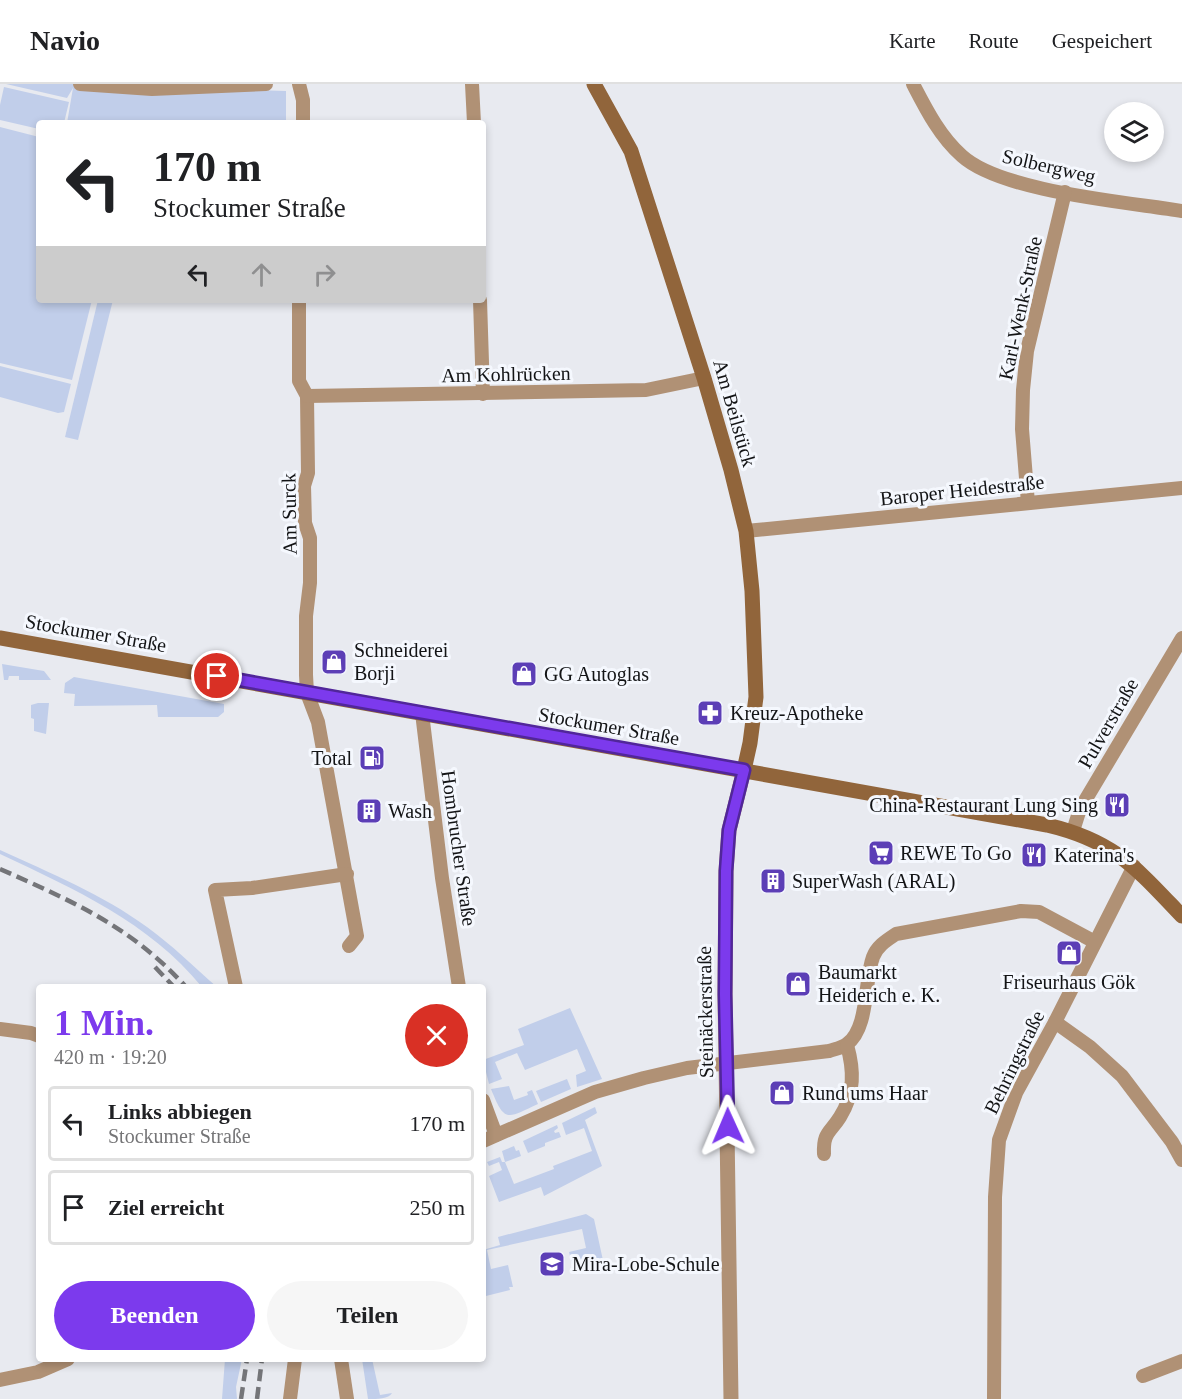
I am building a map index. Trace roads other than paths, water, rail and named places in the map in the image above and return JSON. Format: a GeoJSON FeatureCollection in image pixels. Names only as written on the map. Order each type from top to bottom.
{"type":"FeatureCollection","features":[{"type":"Feature","properties":{"kind":"main road","name":"Am Beilstück"},"geometry":{"type":"LineString","coordinates":[[595,84],[631,151],[704,378],[746,531],[752,591],[756,697],[744,770]]}},
{"type":"Feature","properties":{"kind":"main road","name":"Stockumer Straße"},"geometry":{"type":"LineString","coordinates":[[0,638],[1020,819],[1072,831],[1109,847],[1134,866],[1182,916]]}},
{"type":"Feature","properties":{"kind":"street"},"geometry":{"type":"LineString","coordinates":[[80,84],[151,86],[266,84]]}},
{"type":"Feature","properties":{"kind":"street"},"geometry":{"type":"LineString","coordinates":[[299,84],[303,100],[303,120]]}},
{"type":"Feature","properties":{"kind":"street"},"geometry":{"type":"LineString","coordinates":[[472,84],[474,120]]}},
{"type":"Feature","properties":{"kind":"street","name":"Solbergweg"},"geometry":{"type":"LineString","coordinates":[[914,84],[944,136],[962,157],[985,171],[1022,184],[1182,211]]}},
{"type":"Feature","properties":{"kind":"street","name":"Karl-Wenk-Straße"},"geometry":{"type":"LineString","coordinates":[[1028,503],[1022,429],[1027,351],[1065,192]]}},
{"type":"Feature","properties":{"kind":"street","name":"Am Surck"},"geometry":{"type":"LineString","coordinates":[[299,303],[299,381],[307,396],[308,472],[304,495],[305,523],[310,538],[310,583],[306,616],[308,693],[318,722],[347,874],[357,936],[349,946]]}},
{"type":"Feature","properties":{"kind":"street"},"geometry":{"type":"LineString","coordinates":[[480,303],[483,394]]}},
{"type":"Feature","properties":{"kind":"street","name":"Am Kohlrücken"},"geometry":{"type":"LineString","coordinates":[[307,396],[646,390],[704,378]]}},
{"type":"Feature","properties":{"kind":"street","name":"Baroper Heidestraße"},"geometry":{"type":"LineString","coordinates":[[746,531],[1182,488]]}},
{"type":"Feature","properties":{"kind":"street","name":"Pulverstraße"},"geometry":{"type":"LineString","coordinates":[[1072,831],[1080,809],[1182,638]]}},
{"type":"Feature","properties":{"kind":"street","name":"Hombrucher Straße"},"geometry":{"type":"LineString","coordinates":[[422,713],[442,878],[459,984]]}},
{"type":"Feature","properties":{"kind":"street","name":"Steinäckerstraße"},"geometry":{"type":"LineString","coordinates":[[731,1399],[725,994],[726,871],[729,830],[744,770]]}},
{"type":"Feature","properties":{"kind":"street","name":"Behringstraße"},"geometry":{"type":"LineString","coordinates":[[994,1399],[995,1197],[999,1140],[1016,1093],[1055,1022],[1134,866]]}},
{"type":"Feature","properties":{"kind":"street"},"geometry":{"type":"LineString","coordinates":[[235,984],[215,890],[252,888],[347,874]]}},
{"type":"Feature","properties":{"kind":"street"},"geometry":{"type":"LineString","coordinates":[[486,1140],[595,1092],[687,1068],[829,1051],[847,1044],[855,1036],[861,1020],[874,956],[883,942],[896,934],[1021,911],[1039,912],[1095,942]]}},
{"type":"Feature","properties":{"kind":"street"},"geometry":{"type":"LineString","coordinates":[[1055,1022],[1090,1047],[1122,1076],[1172,1142],[1182,1160]]}},
{"type":"Feature","properties":{"kind":"street"},"geometry":{"type":"LineString","coordinates":[[0,1029],[36,1035]]}},
{"type":"Feature","properties":{"kind":"street"},"geometry":{"type":"LineString","coordinates":[[824,1154],[824,1137],[839,1118],[851,1091],[852,1064],[847,1044]]}},
{"type":"Feature","properties":{"kind":"street"},"geometry":{"type":"LineString","coordinates":[[486,1108],[496,1135]]}},
{"type":"Feature","properties":{"kind":"street"},"geometry":{"type":"LineString","coordinates":[[1143,1376],[1182,1361]]}},
{"type":"Feature","properties":{"kind":"street"},"geometry":{"type":"LineString","coordinates":[[0,1380],[38,1372],[61,1362]]}},
{"type":"Feature","properties":{"kind":"street"},"geometry":{"type":"LineString","coordinates":[[290,1399],[295,1362]]}},
{"type":"Feature","properties":{"kind":"street"},"geometry":{"type":"LineString","coordinates":[[341,1362],[347,1399]]}},
{"type":"Feature","properties":{"kind":"railway"},"geometry":{"type":"LineString","coordinates":[[0,869],[52,892],[100,918],[144,948],[183,984]]}},
{"type":"Feature","properties":{"kind":"railway"},"geometry":{"type":"LineString","coordinates":[[155,967],[171,984]]}},
{"type":"Feature","properties":{"kind":"railway"},"geometry":{"type":"LineString","coordinates":[[241,1399],[247,1362]]}},
{"type":"Feature","properties":{"kind":"railway"},"geometry":{"type":"LineString","coordinates":[[257,1399],[262,1362]]}},
{"type":"Feature","properties":{"kind":"place","name":"Schneiderei Borji"},"geometry":{"type":"Point","coordinates":[334,662]}},
{"type":"Feature","properties":{"kind":"place","name":"GG Autoglas"},"geometry":{"type":"Point","coordinates":[524,674]}},
{"type":"Feature","properties":{"kind":"place","name":"Kreuz-Apotheke"},"geometry":{"type":"Point","coordinates":[710,713]}},
{"type":"Feature","properties":{"kind":"place","name":"Total"},"geometry":{"type":"Point","coordinates":[372,758]}},
{"type":"Feature","properties":{"kind":"place","name":"China-Restaurant Lung Sing"},"geometry":{"type":"Point","coordinates":[1117,805]}},
{"type":"Feature","properties":{"kind":"place","name":"Wash"},"geometry":{"type":"Point","coordinates":[369,811]}},
{"type":"Feature","properties":{"kind":"place","name":"REWE To Go"},"geometry":{"type":"Point","coordinates":[881,853]}},
{"type":"Feature","properties":{"kind":"place","name":"Katerina's"},"geometry":{"type":"Point","coordinates":[1034,855]}},
{"type":"Feature","properties":{"kind":"place","name":"SuperWash (ARAL)"},"geometry":{"type":"Point","coordinates":[773,881]}},
{"type":"Feature","properties":{"kind":"place","name":"Friseurhaus Gök"},"geometry":{"type":"Point","coordinates":[1069,953]}},
{"type":"Feature","properties":{"kind":"place","name":"Baumarkt Heiderich e. K."},"geometry":{"type":"Point","coordinates":[798,984]}},
{"type":"Feature","properties":{"kind":"place","name":"Rund ums Haar"},"geometry":{"type":"Point","coordinates":[782,1093]}},
{"type":"Feature","properties":{"kind":"place","name":"Mira-Lobe-Schule"},"geometry":{"type":"Point","coordinates":[552,1264]}}]}
